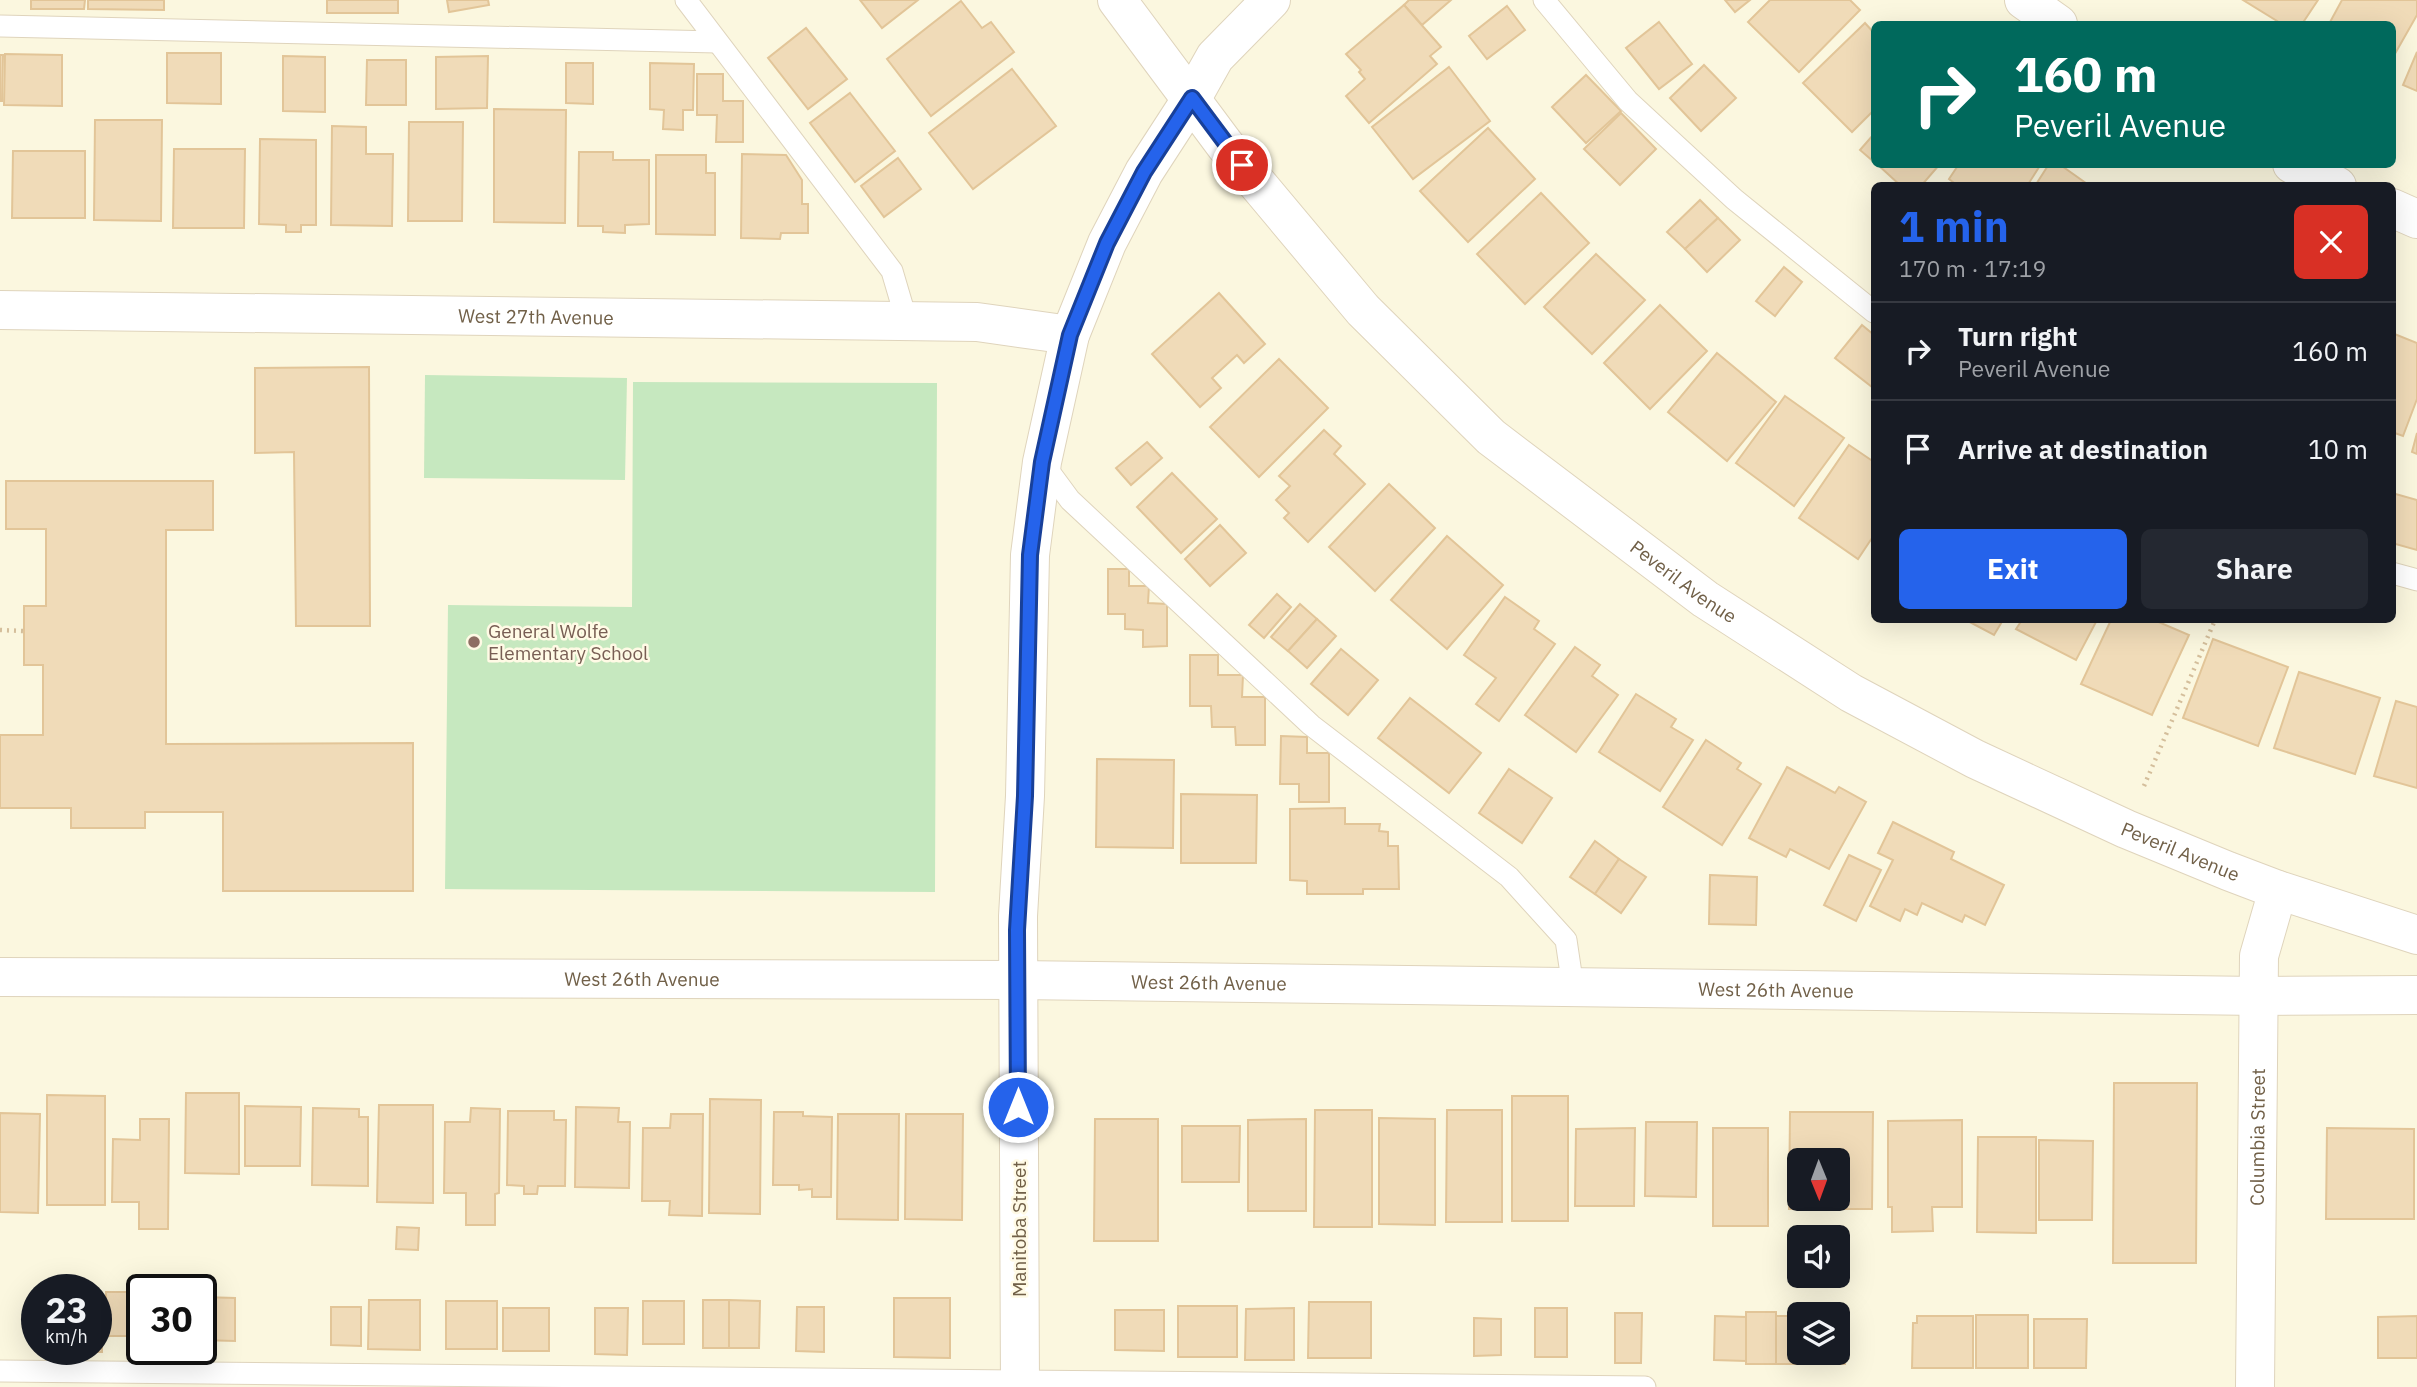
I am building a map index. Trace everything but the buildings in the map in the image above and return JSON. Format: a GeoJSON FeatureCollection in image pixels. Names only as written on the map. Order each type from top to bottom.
{"type":"FeatureCollection","features":[{"type":"Feature","properties":{"kind":"street","name":"Peveril Avenue"},"geometry":{"type":"LineString","coordinates":[[1117,0],[1225,145],[1363,310],[1491,437],[1704,599],[1851,694],[1975,759],[2126,829],[2278,890],[2417,935]]}},
{"type":"Feature","properties":{"kind":"street","name":"Manitoba Street"},"geometry":{"type":"LineString","coordinates":[[1020,1384],[1018,916],[1025,796],[1030,555],[1042,462],[1070,335],[1107,243],[1144,172],[1192,98],[1214,57],[1271,0]]}},
{"type":"Feature","properties":{"kind":"street"},"geometry":{"type":"LineString","coordinates":[[2024,0],[2054,21]]}},
{"type":"Feature","properties":{"kind":"street"},"geometry":{"type":"LineString","coordinates":[[2300,168],[2329,182]]}},
{"type":"Feature","properties":{"kind":"street"},"geometry":{"type":"LineString","coordinates":[[2396,210],[2417,219]]}},
{"type":"Feature","properties":{"kind":"street","name":"West 27th Avenue"},"geometry":{"type":"LineString","coordinates":[[0,310],[977,322],[1070,335]]}},
{"type":"Feature","properties":{"kind":"street","name":"Columbia Street"},"geometry":{"type":"LineString","coordinates":[[2255,1387],[2259,956],[2278,890]]}},
{"type":"Feature","properties":{"kind":"street","name":"West 26th Avenue"},"geometry":{"type":"LineString","coordinates":[[0,977],[1017,980],[2259,996],[2417,995]]}},
{"type":"Feature","properties":{"kind":"lane"},"geometry":{"type":"LineString","coordinates":[[685,0],[892,271],[907,322]]}},
{"type":"Feature","properties":{"kind":"lane"},"geometry":{"type":"LineString","coordinates":[[1544,0],[1628,101],[1734,199],[1871,310]]}},
{"type":"Feature","properties":{"kind":"lane"},"geometry":{"type":"LineString","coordinates":[[0,26],[718,42]]}},
{"type":"Feature","properties":{"kind":"lane"},"geometry":{"type":"LineString","coordinates":[[1042,462],[1070,500],[1311,725],[1509,877],[1566,940],[1573,987]]}},
{"type":"Feature","properties":{"kind":"lane"},"geometry":{"type":"LineString","coordinates":[[2396,574],[2417,580]]}},
{"type":"Feature","properties":{"kind":"lane"},"geometry":{"type":"LineString","coordinates":[[0,1371],[1020,1384],[1645,1387]]}},
{"type":"Feature","properties":{"kind":"path"},"geometry":{"type":"LineString","coordinates":[[2144,786],[2214,623]]}},
{"type":"Feature","properties":{"kind":"path"},"geometry":{"type":"LineString","coordinates":[[0,630],[23,631]]}},
{"type":"Feature","properties":{"kind":"green space"},"geometry":{"type":"Polygon","coordinates":[[[425,375],[627,378],[625,480],[424,478],[425,375]]]}},
{"type":"Feature","properties":{"kind":"green space"},"geometry":{"type":"Polygon","coordinates":[[[633,382],[937,383],[935,892],[445,889],[448,605],[632,607],[633,382]]]}},
{"type":"Feature","properties":{"kind":"place","name":"General Wolfe Elementary School"},"geometry":{"type":"Point","coordinates":[474,642]}},
{"type":"Feature","properties":{"kind":"route"},"geometry":{"type":"LineString","coordinates":[[1018,1107],[1017,930],[1025,796],[1030,555],[1042,462],[1070,335],[1107,243],[1144,172],[1192,98],[1242,165]]}}]}
